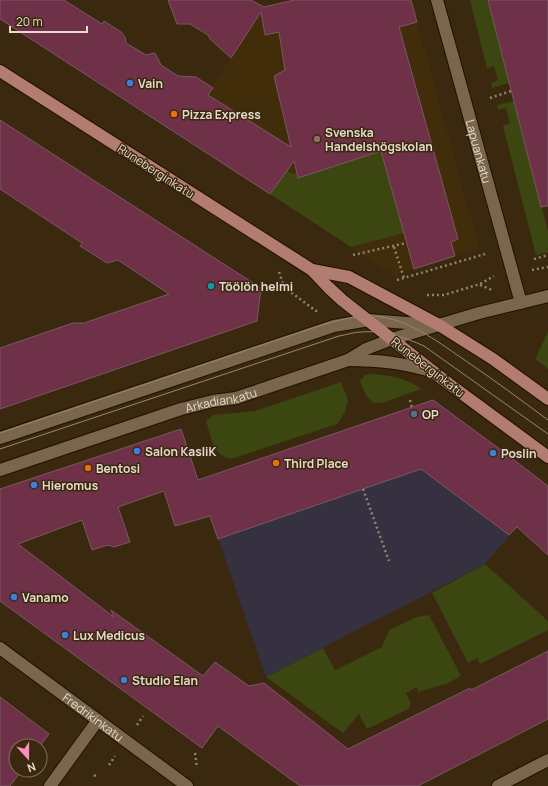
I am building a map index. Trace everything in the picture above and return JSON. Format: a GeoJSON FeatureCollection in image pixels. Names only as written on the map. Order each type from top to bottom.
{"type":"FeatureCollection","features":[{"type":"Feature","properties":{"kind":"main road","name":"Runeberginkatu"},"geometry":{"type":"LineString","coordinates":[[0,71],[312,270],[332,292],[369,320],[392,340],[548,457]]}},
{"type":"Feature","properties":{"kind":"main road","name":"Runeberginkatu"},"geometry":{"type":"LineString","coordinates":[[312,270],[349,277],[439,325],[493,359],[548,399]]}},
{"type":"Feature","properties":{"kind":"street","name":"Lapuankatu"},"geometry":{"type":"LineString","coordinates":[[437,0],[521,303]]}},
{"type":"Feature","properties":{"kind":"street","name":"Arkadiankatu"},"geometry":{"type":"LineString","coordinates":[[0,470],[174,411],[213,401],[236,398],[348,360],[366,349],[439,325],[548,296]]}},
{"type":"Feature","properties":{"kind":"street","name":"Arkadiankatu"},"geometry":{"type":"LineString","coordinates":[[0,438],[334,326],[369,320],[439,325]]}},
{"type":"Feature","properties":{"kind":"street"},"geometry":{"type":"LineString","coordinates":[[348,360],[388,361],[410,365],[434,372]]}},
{"type":"Feature","properties":{"kind":"street","name":"Fredrikinkatu"},"geometry":{"type":"LineString","coordinates":[[0,648],[187,786]]}},
{"type":"Feature","properties":{"kind":"street"},"geometry":{"type":"LineString","coordinates":[[50,786],[98,720]]}},
{"type":"Feature","properties":{"kind":"street"},"geometry":{"type":"LineString","coordinates":[[498,786],[548,760]]}},
{"type":"Feature","properties":{"kind":"path"},"geometry":{"type":"LineString","coordinates":[[490,98],[511,91]]}},
{"type":"Feature","properties":{"kind":"path"},"geometry":{"type":"LineString","coordinates":[[353,255],[406,243]]}},
{"type":"Feature","properties":{"kind":"path"},"geometry":{"type":"LineString","coordinates":[[394,246],[404,278]]}},
{"type":"Feature","properties":{"kind":"path"},"geometry":{"type":"LineString","coordinates":[[399,284],[393,282],[485,254]]}},
{"type":"Feature","properties":{"kind":"path"},"geometry":{"type":"LineString","coordinates":[[534,259],[548,255]]}},
{"type":"Feature","properties":{"kind":"path"},"geometry":{"type":"LineString","coordinates":[[421,293],[427,295],[444,295],[480,284]]}},
{"type":"Feature","properties":{"kind":"path"},"geometry":{"type":"LineString","coordinates":[[284,287],[316,311]]}},
{"type":"Feature","properties":{"kind":"path"},"geometry":{"type":"LineString","coordinates":[[410,400],[412,408]]}},
{"type":"Feature","properties":{"kind":"path"},"geometry":{"type":"LineString","coordinates":[[363,489],[389,561]]}},
{"type":"Feature","properties":{"kind":"path"},"geometry":{"type":"LineString","coordinates":[[94,775],[98,778]]}},
{"type":"Feature","properties":{"kind":"shaded area","name":"Svenska Handelshögskolan"},"geometry":{"type":"Polygon","coordinates":[[[295,0],[411,0],[479,248],[394,275],[180,136],[264,7],[295,0]]]}},
{"type":"Feature","properties":{"kind":"shaded area"},"geometry":{"type":"Polygon","coordinates":[[[433,400],[548,486],[548,490],[485,564],[266,677],[198,480],[433,400]]]}},
{"type":"Feature","properties":{"kind":"green space"},"geometry":{"type":"Polygon","coordinates":[[[470,0],[488,0],[509,83],[492,88],[491,83],[498,80],[494,66],[487,68],[470,0]]]}},
{"type":"Feature","properties":{"kind":"green space"},"geometry":{"type":"Polygon","coordinates":[[[514,101],[548,231],[548,252],[536,255],[503,126],[510,123],[506,108],[498,110],[497,105],[514,101]]]}},
{"type":"Feature","properties":{"kind":"green space"},"geometry":{"type":"Polygon","coordinates":[[[381,149],[404,233],[351,247],[270,194],[288,169],[289,173],[298,174],[300,177],[371,154],[372,152],[381,149]]]}},
{"type":"Feature","properties":{"kind":"green space"},"geometry":{"type":"Polygon","coordinates":[[[548,332],[548,369],[535,359],[548,332]]]}},
{"type":"Feature","properties":{"kind":"green space"},"geometry":{"type":"Polygon","coordinates":[[[371,374],[397,378],[410,382],[421,389],[382,403],[373,403],[366,395],[360,381],[365,375],[371,374]]]}},
{"type":"Feature","properties":{"kind":"green space"},"geometry":{"type":"Polygon","coordinates":[[[341,382],[348,400],[345,412],[337,424],[234,458],[222,456],[214,446],[206,421],[213,415],[255,411],[341,382]]]}},
{"type":"Feature","properties":{"kind":"green space"},"geometry":{"type":"Polygon","coordinates":[[[485,564],[548,621],[548,630],[480,664],[477,658],[468,663],[432,593],[485,564]]]}},
{"type":"Feature","properties":{"kind":"green space"},"geometry":{"type":"Polygon","coordinates":[[[429,615],[461,676],[446,684],[418,692],[417,687],[406,693],[411,703],[408,709],[367,729],[359,714],[343,733],[266,677],[323,648],[335,670],[382,647],[389,630],[417,617],[429,615]]]}},
{"type":"Feature","properties":{"kind":"building","name":"Svenska Handelshögskolan"},"geometry":{"type":"Polygon","coordinates":[[[0,0],[64,0],[102,24],[104,21],[121,32],[125,37],[126,43],[146,55],[155,53],[161,65],[178,76],[196,77],[213,88],[208,95],[291,147],[274,76],[285,70],[279,32],[265,35],[261,12],[231,58],[210,39],[208,35],[190,24],[177,24],[168,0],[251,0],[264,7],[294,0],[411,0],[417,22],[399,27],[458,239],[451,242],[455,256],[414,269],[381,151],[298,178],[294,161],[270,194],[0,19],[0,0]]]}},
{"type":"Feature","properties":{"kind":"building"},"geometry":{"type":"Polygon","coordinates":[[[488,0],[548,0],[548,206],[541,207],[488,0]]]}},
{"type":"Feature","properties":{"kind":"building"},"geometry":{"type":"Polygon","coordinates":[[[0,120],[261,288],[257,321],[0,409],[0,348],[73,323],[84,323],[169,294],[118,260],[107,263],[80,246],[82,243],[0,189],[0,120]]]}},
{"type":"Feature","properties":{"kind":"building"},"geometry":{"type":"Polygon","coordinates":[[[433,400],[548,486],[548,555],[517,527],[509,535],[421,469],[218,539],[210,516],[175,526],[164,491],[118,507],[130,542],[114,547],[108,545],[92,550],[82,520],[18,544],[114,617],[111,610],[203,676],[215,662],[249,686],[264,683],[348,749],[548,651],[548,719],[418,786],[300,786],[218,726],[202,748],[0,601],[0,489],[181,429],[198,480],[433,400]]]}},
{"type":"Feature","properties":{"kind":"building"},"geometry":{"type":"Polygon","coordinates":[[[0,697],[49,734],[46,738],[8,738],[8,778],[16,778],[10,786],[0,786],[0,697]]]}},
{"type":"Feature","properties":{"kind":"tram line"},"geometry":{"type":"LineString","coordinates":[[0,433],[322,325],[344,319],[367,316],[382,317],[393,320],[426,334],[487,375],[548,420]]}},
{"type":"Feature","properties":{"kind":"tram line"},"geometry":{"type":"LineString","coordinates":[[0,449],[339,336],[356,332],[386,333],[424,346],[548,434]]}},
{"type":"Feature","properties":{"kind":"place","name":"Vain"},"geometry":{"type":"Point","coordinates":[130,83]}},
{"type":"Feature","properties":{"kind":"place","name":"Pizza Express"},"geometry":{"type":"Point","coordinates":[174,114]}},
{"type":"Feature","properties":{"kind":"place","name":"Svenska Handelshögskolan"},"geometry":{"type":"Point","coordinates":[317,139]}},
{"type":"Feature","properties":{"kind":"place","name":"Töölön helmi"},"geometry":{"type":"Point","coordinates":[211,286]}},
{"type":"Feature","properties":{"kind":"place","name":"OP"},"geometry":{"type":"Point","coordinates":[414,414]}},
{"type":"Feature","properties":{"kind":"place","name":"Salon KasliK"},"geometry":{"type":"Point","coordinates":[137,451]}},
{"type":"Feature","properties":{"kind":"place","name":"Poslin"},"geometry":{"type":"Point","coordinates":[493,453]}},
{"type":"Feature","properties":{"kind":"place","name":"Third Place"},"geometry":{"type":"Point","coordinates":[276,463]}},
{"type":"Feature","properties":{"kind":"place","name":"Bentosi"},"geometry":{"type":"Point","coordinates":[88,468]}},
{"type":"Feature","properties":{"kind":"place","name":"Hieromus"},"geometry":{"type":"Point","coordinates":[34,485]}},
{"type":"Feature","properties":{"kind":"place","name":"Vanamo"},"geometry":{"type":"Point","coordinates":[14,597]}},
{"type":"Feature","properties":{"kind":"place","name":"Lux Medicus"},"geometry":{"type":"Point","coordinates":[65,635]}},
{"type":"Feature","properties":{"kind":"place","name":"Studio Elan"},"geometry":{"type":"Point","coordinates":[124,680]}}]}
